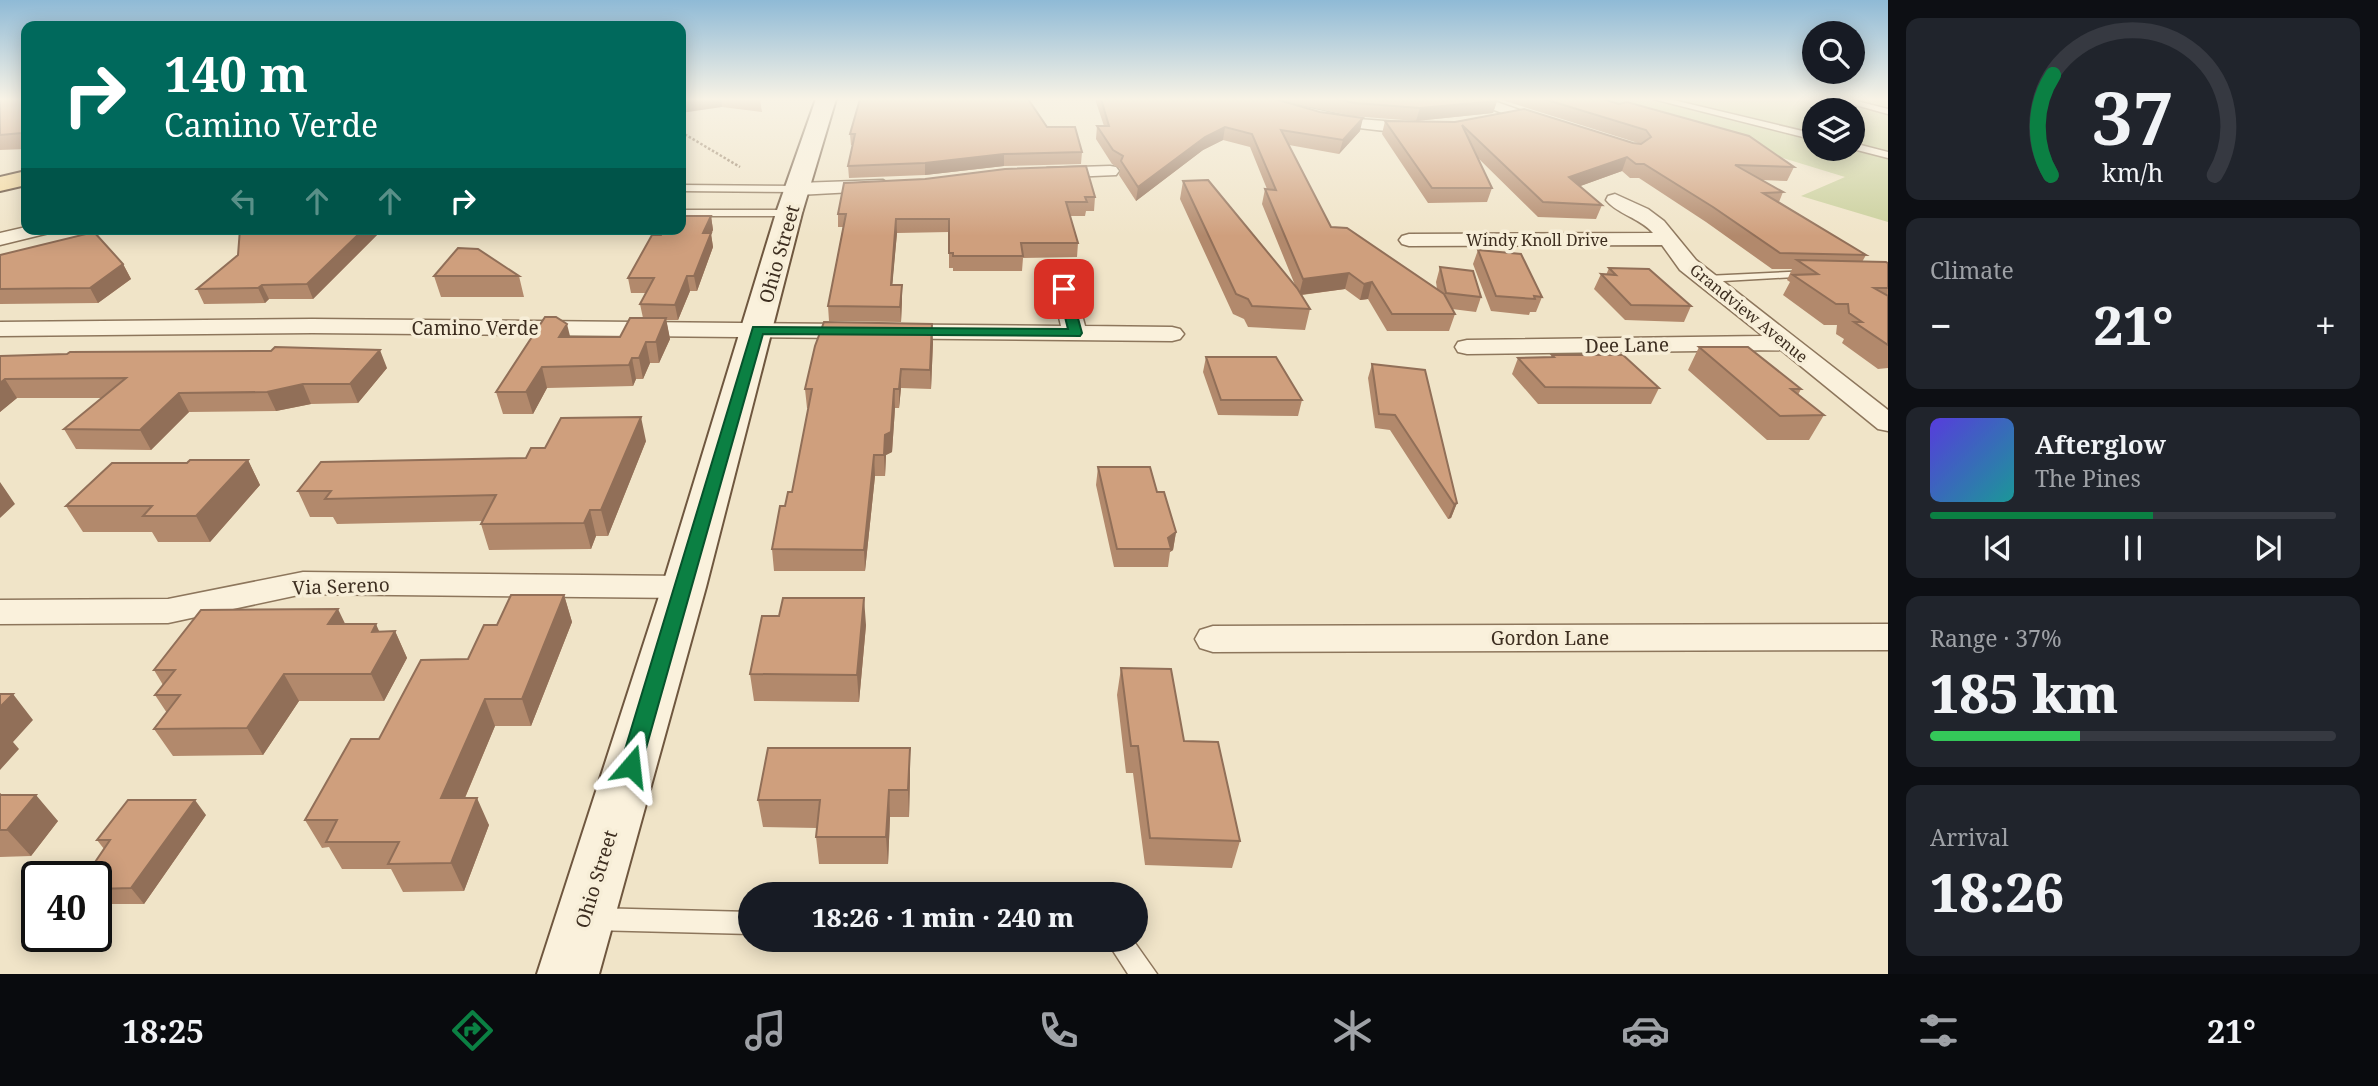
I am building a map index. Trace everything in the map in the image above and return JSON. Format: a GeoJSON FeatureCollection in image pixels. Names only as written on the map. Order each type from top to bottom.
{"type":"FeatureCollection","features":[{"type":"Feature","properties":{"kind":"main road"},"geometry":{"type":"LineString","coordinates":[[0,171],[21,166]]}},
{"type":"Feature","properties":{"kind":"main road"},"geometry":{"type":"LineString","coordinates":[[0,184],[21,179]]}},
{"type":"Feature","properties":{"kind":"street","name":"Ohio Street"},"geometry":{"type":"LineString","coordinates":[[568,974],[758,330],[788,197],[808,144]]}},
{"type":"Feature","properties":{"kind":"street"},"geometry":{"type":"LineString","coordinates":[[1031,173],[1110,171]]}},
{"type":"Feature","properties":{"kind":"street"},"geometry":{"type":"LineString","coordinates":[[788,197],[900,185]]}},
{"type":"Feature","properties":{"kind":"street","name":"Grandview Avenue"},"geometry":{"type":"LineString","coordinates":[[1615,200],[1657,225],[1688,265],[1888,423]]}},
{"type":"Feature","properties":{"kind":"street"},"geometry":{"type":"LineString","coordinates":[[0,239],[21,234]]}},
{"type":"Feature","properties":{"kind":"street","name":"Windy Knoll Drive"},"geometry":{"type":"LineString","coordinates":[[1409,240],[1666,239]]}},
{"type":"Feature","properties":{"kind":"street"},"geometry":{"type":"LineString","coordinates":[[1060,274],[1075,333]]}},
{"type":"Feature","properties":{"kind":"street","name":"Camino Verde"},"geometry":{"type":"LineString","coordinates":[[0,329],[312,326],[1172,334]]}},
{"type":"Feature","properties":{"kind":"street","name":"Dee Lane"},"geometry":{"type":"LineString","coordinates":[[1467,347],[1786,343]]}},
{"type":"Feature","properties":{"kind":"street","name":"Via Sereno"},"geometry":{"type":"LineString","coordinates":[[0,612],[168,611],[303,583],[684,587]]}},
{"type":"Feature","properties":{"kind":"street","name":"Gordon Lane"},"geometry":{"type":"LineString","coordinates":[[1213,639],[1888,637]]}},
{"type":"Feature","properties":{"kind":"lane"},"geometry":{"type":"LineString","coordinates":[[1865,149],[1888,155]]}},
{"type":"Feature","properties":{"kind":"lane"},"geometry":{"type":"LineString","coordinates":[[686,188],[788,197]]}},
{"type":"Feature","properties":{"kind":"lane"},"geometry":{"type":"LineString","coordinates":[[686,212],[788,197]]}},
{"type":"Feature","properties":{"kind":"lane"},"geometry":{"type":"LineString","coordinates":[[1706,279],[1824,274]]}},
{"type":"Feature","properties":{"kind":"lane"},"geometry":{"type":"LineString","coordinates":[[584,919],[738,923]]}},
{"type":"Feature","properties":{"kind":"lane"},"geometry":{"type":"LineString","coordinates":[[1130,952],[1144,974]]}},
{"type":"Feature","properties":{"kind":"path"},"geometry":{"type":"LineString","coordinates":[[702,144],[766,182],[778,184],[788,197]]}},
{"type":"Feature","properties":{"kind":"green space"},"geometry":{"type":"Polygon","coordinates":[[[1739,144],[1802,144],[1802,161],[1865,161],[1865,144],[1888,144],[1888,222],[1801,196],[1845,177],[1739,144]]]}},
{"type":"Feature","properties":{"kind":"building"},"geometry":{"type":"Polygon","coordinates":[[[853,144],[1080,144],[1082,152],[1004,154],[925,163],[848,166],[853,144]]]}},
{"type":"Feature","properties":{"kind":"building"},"geometry":{"type":"Polygon","coordinates":[[[1109,144],[1195,144],[1138,187],[1121,161],[1123,156],[1109,144]]]}},
{"type":"Feature","properties":{"kind":"building"},"geometry":{"type":"Polygon","coordinates":[[[1256,144],[1288,144],[1331,227],[1347,228],[1444,294],[1455,314],[1392,314],[1372,282],[1364,284],[1349,273],[1303,279],[1265,189],[1276,190],[1256,144]]]}},
{"type":"Feature","properties":{"kind":"building"},"geometry":{"type":"Polygon","coordinates":[[[1401,144],[1471,144],[1492,188],[1432,188],[1401,144]]]}},
{"type":"Feature","properties":{"kind":"building"},"geometry":{"type":"Polygon","coordinates":[[[1482,144],[1761,144],[1794,167],[1735,165],[1783,192],[1763,193],[1866,255],[1780,253],[1713,207],[1644,164],[1636,164],[1627,157],[1569,177],[1602,205],[1543,202],[1482,144]]]}},
{"type":"Feature","properties":{"kind":"building"},"geometry":{"type":"Polygon","coordinates":[[[1086,166],[1095,197],[1085,197],[1087,202],[1066,202],[1078,243],[1021,243],[1023,256],[953,256],[953,253],[949,253],[949,219],[896,219],[891,285],[902,285],[900,307],[828,306],[846,214],[838,214],[844,183],[925,179],[1005,169],[1086,166]]]}},
{"type":"Feature","properties":{"kind":"building"},"geometry":{"type":"Polygon","coordinates":[[[1208,180],[1297,288],[1310,309],[1252,306],[1248,299],[1236,294],[1183,181],[1208,180]]]}},
{"type":"Feature","properties":{"kind":"building"},"geometry":{"type":"Polygon","coordinates":[[[686,216],[711,216],[703,233],[711,233],[694,276],[687,276],[675,305],[640,304],[654,278],[628,278],[652,235],[686,235],[686,216]]]}},
{"type":"Feature","properties":{"kind":"building"},"geometry":{"type":"Polygon","coordinates":[[[82,235],[97,235],[123,264],[90,288],[0,289],[0,255],[82,235]]]}},
{"type":"Feature","properties":{"kind":"building"},"geometry":{"type":"Polygon","coordinates":[[[240,235],[358,235],[307,284],[197,289],[238,255],[240,235]]]}},
{"type":"Feature","properties":{"kind":"building"},"geometry":{"type":"Polygon","coordinates":[[[458,248],[478,249],[519,276],[434,276],[458,248]]]}},
{"type":"Feature","properties":{"kind":"building"},"geometry":{"type":"Polygon","coordinates":[[[1478,250],[1521,254],[1542,297],[1534,296],[1535,299],[1496,296],[1478,250]]]}},
{"type":"Feature","properties":{"kind":"building"},"geometry":{"type":"Polygon","coordinates":[[[1797,260],[1888,263],[1888,288],[1874,288],[1888,296],[1888,345],[1854,322],[1862,322],[1849,313],[1848,304],[1836,304],[1793,275],[1818,274],[1797,260]]]}},
{"type":"Feature","properties":{"kind":"building"},"geometry":{"type":"Polygon","coordinates":[[[1440,267],[1473,271],[1481,297],[1446,293],[1440,267]]]}},
{"type":"Feature","properties":{"kind":"building"},"geometry":{"type":"Polygon","coordinates":[[[1609,268],[1649,269],[1691,306],[1631,305],[1601,274],[1616,275],[1609,268]]]}},
{"type":"Feature","properties":{"kind":"building"},"geometry":{"type":"Polygon","coordinates":[[[545,317],[556,317],[567,324],[559,337],[620,337],[630,318],[666,318],[656,342],[646,342],[639,358],[632,358],[629,365],[542,367],[526,392],[496,392],[545,317]]]}},
{"type":"Feature","properties":{"kind":"building"},"geometry":{"type":"Polygon","coordinates":[[[824,322],[932,324],[930,370],[901,369],[899,389],[894,389],[891,432],[885,435],[884,455],[874,455],[864,550],[772,549],[780,506],[785,506],[788,492],[792,492],[812,389],[805,389],[815,346],[824,322]]]}},
{"type":"Feature","properties":{"kind":"building"},"geometry":{"type":"Polygon","coordinates":[[[275,347],[380,350],[350,384],[303,384],[267,392],[179,393],[140,430],[64,429],[126,378],[5,379],[0,383],[0,356],[70,352],[271,351],[275,347]]]}},
{"type":"Feature","properties":{"kind":"building"},"geometry":{"type":"Polygon","coordinates":[[[1699,347],[1748,347],[1801,389],[1791,389],[1824,415],[1780,416],[1699,347]]]}},
{"type":"Feature","properties":{"kind":"building"},"geometry":{"type":"Polygon","coordinates":[[[1552,355],[1623,355],[1659,388],[1545,387],[1518,358],[1554,357],[1552,355]]]}},
{"type":"Feature","properties":{"kind":"building"},"geometry":{"type":"Polygon","coordinates":[[[1206,357],[1276,357],[1302,400],[1221,400],[1206,357]]]}},
{"type":"Feature","properties":{"kind":"building"},"geometry":{"type":"Polygon","coordinates":[[[1372,364],[1425,370],[1457,503],[1454,504],[1395,415],[1379,414],[1372,364]]]}},
{"type":"Feature","properties":{"kind":"building"},"geometry":{"type":"Polygon","coordinates":[[[641,417],[601,510],[590,510],[584,523],[481,524],[496,495],[325,499],[331,491],[298,491],[321,462],[526,458],[531,448],[545,448],[561,418],[641,417]]]}},
{"type":"Feature","properties":{"kind":"building"},"geometry":{"type":"Polygon","coordinates":[[[190,460],[248,460],[196,516],[143,516],[152,506],[66,506],[112,463],[187,463],[190,460]]]}},
{"type":"Feature","properties":{"kind":"building"},"geometry":{"type":"Polygon","coordinates":[[[1098,467],[1150,467],[1157,492],[1164,492],[1176,532],[1168,538],[1171,549],[1117,549],[1098,467]]]}},
{"type":"Feature","properties":{"kind":"building"},"geometry":{"type":"Polygon","coordinates":[[[511,595],[564,595],[522,699],[485,699],[441,798],[477,798],[451,863],[388,864],[399,842],[326,842],[337,820],[305,820],[351,739],[379,739],[421,660],[468,659],[484,625],[497,625],[511,595]]]}},
{"type":"Feature","properties":{"kind":"building"},"geometry":{"type":"Polygon","coordinates":[[[783,598],[864,598],[857,675],[750,674],[762,616],[779,616],[783,598]]]}},
{"type":"Feature","properties":{"kind":"building"},"geometry":{"type":"Polygon","coordinates":[[[338,609],[328,624],[376,624],[372,632],[395,631],[371,674],[284,674],[247,728],[154,729],[180,695],[155,695],[175,670],[154,670],[201,610],[338,609]]]}},
{"type":"Feature","properties":{"kind":"building"},"geometry":{"type":"Polygon","coordinates":[[[1121,668],[1171,669],[1184,741],[1218,742],[1240,841],[1150,838],[1138,746],[1131,746],[1121,668]]]}},
{"type":"Feature","properties":{"kind":"building"},"geometry":{"type":"Polygon","coordinates":[[[0,694],[13,694],[0,707],[0,694]]]}},
{"type":"Feature","properties":{"kind":"building"},"geometry":{"type":"Polygon","coordinates":[[[768,748],[910,748],[908,790],[889,790],[886,837],[816,837],[820,800],[758,800],[768,748]]]}},
{"type":"Feature","properties":{"kind":"building"},"geometry":{"type":"Polygon","coordinates":[[[0,795],[36,795],[7,830],[0,830],[0,795]]]}},
{"type":"Feature","properties":{"kind":"building"},"geometry":{"type":"Polygon","coordinates":[[[128,800],[195,800],[131,888],[112,889],[112,861],[96,861],[110,840],[97,840],[128,800]]]}},
{"type":"Feature","properties":{"kind":"route"},"geometry":{"type":"LineString","coordinates":[[631,766],[758,330],[1075,333],[1064,289]]}}]}
